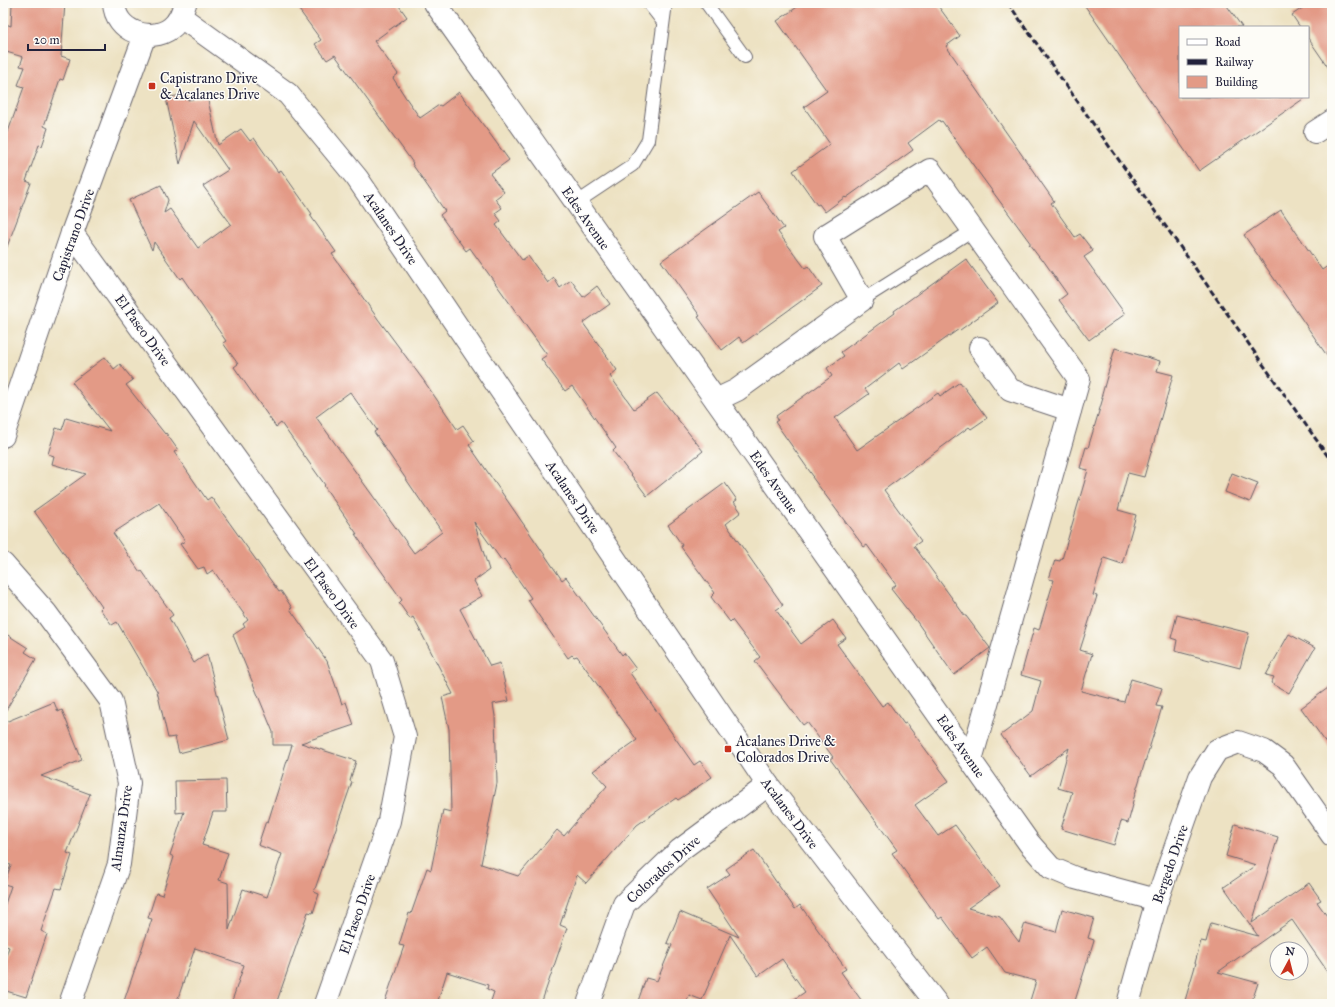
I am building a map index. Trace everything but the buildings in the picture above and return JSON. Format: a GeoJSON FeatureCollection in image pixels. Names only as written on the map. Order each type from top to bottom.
{"type":"FeatureCollection","features":[{"type":"Feature","properties":{"kind":"street"},"geometry":{"type":"LineString","coordinates":[[114,3],[118,16],[124,26],[145,36],[159,35],[172,28],[183,10]]}},
{"type":"Feature","properties":{"kind":"street","name":"Edes Avenue"},"geometry":{"type":"LineString","coordinates":[[435,3],[1029,843],[1051,868],[1075,878],[1157,900]]}},
{"type":"Feature","properties":{"kind":"street","name":"Acalanes Drive"},"geometry":{"type":"LineString","coordinates":[[183,10],[288,94],[357,178],[768,784],[936,1003]]}},
{"type":"Feature","properties":{"kind":"street","name":"Capistrano Drive"},"geometry":{"type":"LineString","coordinates":[[3,436],[72,233],[145,36]]}},
{"type":"Feature","properties":{"kind":"street"},"geometry":{"type":"LineString","coordinates":[[716,400],[737,390],[862,300],[825,236],[930,170],[1079,379],[970,760]]}},
{"type":"Feature","properties":{"kind":"street","name":"El Paseo Drive"},"geometry":{"type":"LineString","coordinates":[[72,233],[382,661],[405,737],[389,821],[325,1004]]}},
{"type":"Feature","properties":{"kind":"street"},"geometry":{"type":"LineString","coordinates":[[980,348],[1010,390],[1070,410]]}},
{"type":"Feature","properties":{"kind":"street","name":"Almanza Drive"},"geometry":{"type":"LineString","coordinates":[[3,564],[46,614],[111,701],[129,783],[119,864],[70,1004]]}},
{"type":"Feature","properties":{"kind":"street","name":"Bergedo Drive"},"geometry":{"type":"LineString","coordinates":[[1128,1004],[1157,900],[1200,778],[1217,750],[1238,742],[1264,751],[1283,765],[1332,835]]}},
{"type":"Feature","properties":{"kind":"street","name":"Colorados Drive"},"geometry":{"type":"LineString","coordinates":[[588,1004],[624,904],[680,850],[768,784]]}},
{"type":"Feature","properties":{"kind":"lane"},"geometry":{"type":"LineString","coordinates":[[648,3],[663,22]]}},
{"type":"Feature","properties":{"kind":"lane"},"geometry":{"type":"LineString","coordinates":[[576,203],[633,165],[648,140],[666,3]]}},
{"type":"Feature","properties":{"kind":"lane"},"geometry":{"type":"LineString","coordinates":[[712,5],[745,57]]}},
{"type":"Feature","properties":{"kind":"lane"},"geometry":{"type":"LineString","coordinates":[[862,300],[976,235]]}},
{"type":"Feature","properties":{"kind":"railway"},"geometry":{"type":"LineString","coordinates":[[1008,3],[1332,462]]}},
{"type":"Feature","properties":{"kind":"place","name":"Capistrano Drive & Acalanes Drive"},"geometry":{"type":"Point","coordinates":[152,86]}},
{"type":"Feature","properties":{"kind":"place","name":"Acalanes Drive & Colorados Drive"},"geometry":{"type":"Point","coordinates":[728,749]}}]}
